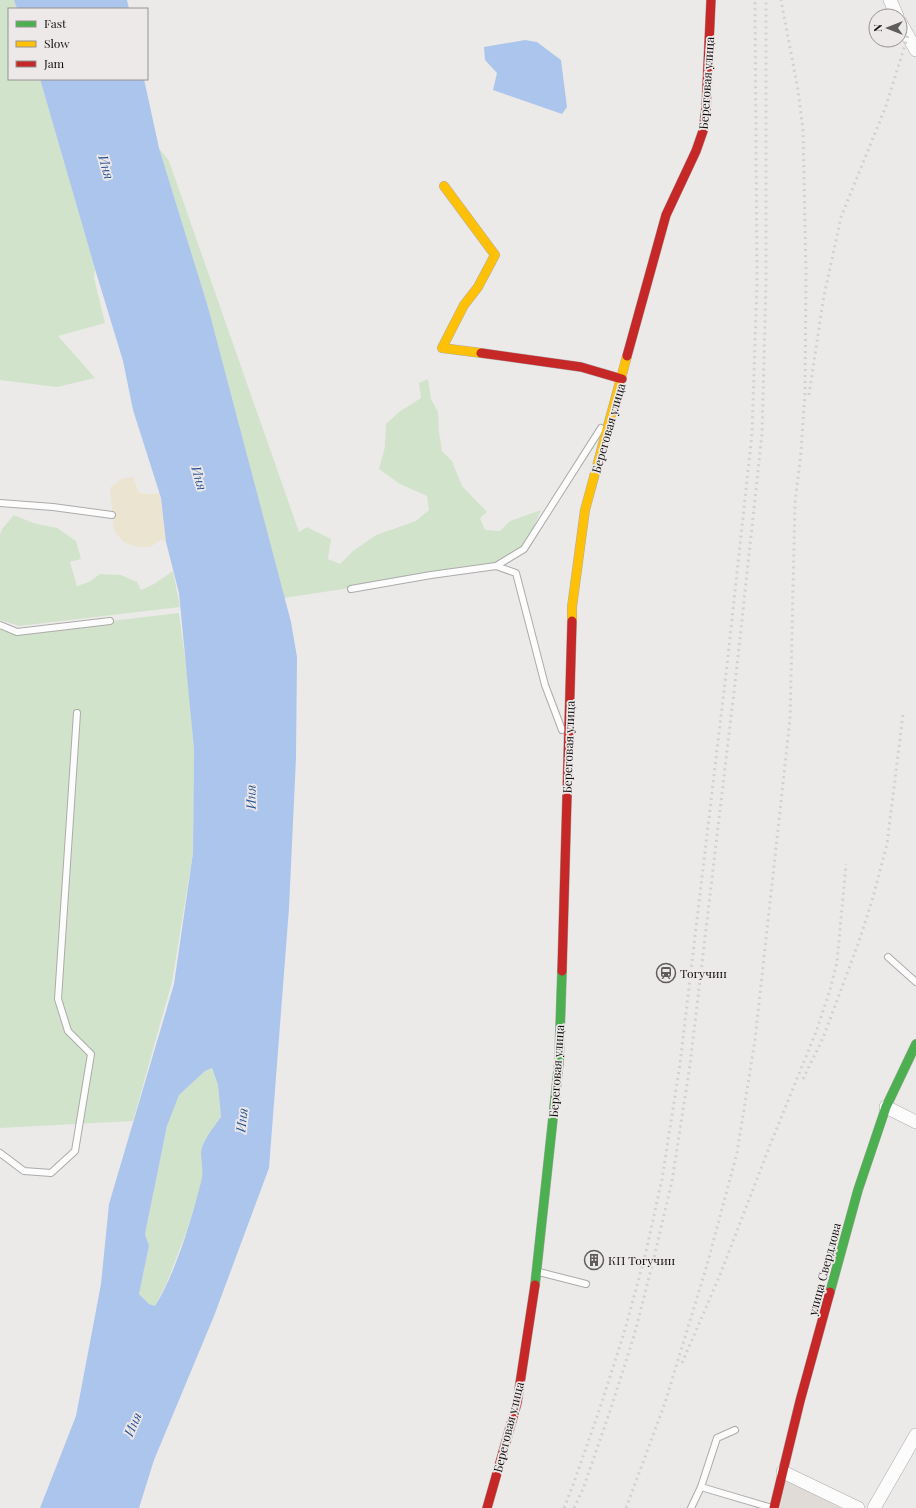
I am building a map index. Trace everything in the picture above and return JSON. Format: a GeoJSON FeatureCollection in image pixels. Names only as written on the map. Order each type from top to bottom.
{"type":"FeatureCollection","features":[{"type":"Feature","properties":{"kind":"street","name":"Береговая улица"},"geometry":{"type":"LineString","coordinates":[[486,1508],[517,1403],[537,1271],[559,1062],[572,607],[584,518],[666,215],[696,151],[703,131],[706,109],[711,0]]}},
{"type":"Feature","properties":{"kind":"street"},"geometry":{"type":"LineString","coordinates":[[908,36],[916,50]]}},
{"type":"Feature","properties":{"kind":"street"},"geometry":{"type":"LineString","coordinates":[[444,186],[495,255],[478,287],[464,305],[442,348],[581,367],[622,379]]}},
{"type":"Feature","properties":{"kind":"street","name":"улица Свердлова"},"geometry":{"type":"LineString","coordinates":[[774,1508],[800,1401],[858,1190],[886,1107],[916,1044]]}},
{"type":"Feature","properties":{"kind":"street"},"geometry":{"type":"LineString","coordinates":[[886,1107],[916,1122]]}},
{"type":"Feature","properties":{"kind":"street"},"geometry":{"type":"LineString","coordinates":[[874,1508],[916,1435]]}},
{"type":"Feature","properties":{"kind":"street"},"geometry":{"type":"LineString","coordinates":[[783,1472],[858,1508]]}},
{"type":"Feature","properties":{"kind":"lane"},"geometry":{"type":"LineString","coordinates":[[351,589],[430,575],[496,566],[524,549],[614,407]]}},
{"type":"Feature","properties":{"kind":"lane"},"geometry":{"type":"LineString","coordinates":[[0,503],[53,507],[112,515]]}},
{"type":"Feature","properties":{"kind":"lane"},"geometry":{"type":"LineString","coordinates":[[496,566],[516,573],[545,685],[568,747]]}},
{"type":"Feature","properties":{"kind":"lane"},"geometry":{"type":"LineString","coordinates":[[0,625],[17,632],[110,621]]}},
{"type":"Feature","properties":{"kind":"lane"},"geometry":{"type":"LineString","coordinates":[[0,1153],[24,1171],[51,1173],[75,1151],[91,1054],[68,1031],[58,999],[77,713]]}},
{"type":"Feature","properties":{"kind":"lane"},"geometry":{"type":"LineString","coordinates":[[888,957],[916,982]]}},
{"type":"Feature","properties":{"kind":"lane"},"geometry":{"type":"LineString","coordinates":[[537,1271],[586,1284]]}},
{"type":"Feature","properties":{"kind":"lane"},"geometry":{"type":"LineString","coordinates":[[691,1508],[701,1488],[717,1438],[735,1430]]}},
{"type":"Feature","properties":{"kind":"lane"},"geometry":{"type":"LineString","coordinates":[[701,1488],[774,1508]]}},
{"type":"Feature","properties":{"kind":"shaded area"},"geometry":{"type":"Polygon","coordinates":[[[786,1479],[840,1508],[780,1508],[786,1479]]]}},
{"type":"Feature","properties":{"kind":"green space"},"geometry":{"type":"Polygon","coordinates":[[[0,0],[14,0],[17,8],[8,8],[8,80],[40,80],[95,269],[94,278],[105,323],[58,336],[95,378],[57,387],[0,380],[0,0]]]}},
{"type":"Feature","properties":{"kind":"green space"},"geometry":{"type":"Polygon","coordinates":[[[159,148],[169,161],[299,532],[307,527],[331,539],[328,559],[340,564],[353,551],[376,535],[416,521],[429,510],[427,496],[400,484],[379,469],[385,447],[386,424],[399,412],[421,398],[419,383],[428,379],[431,399],[438,412],[442,451],[452,461],[462,486],[487,512],[480,518],[485,530],[500,531],[510,521],[541,510],[524,549],[496,566],[284,598],[208,307],[159,148]]]}},
{"type":"Feature","properties":{"kind":"green space"},"geometry":{"type":"Polygon","coordinates":[[[14,515],[33,523],[57,528],[76,541],[81,559],[70,562],[77,586],[89,582],[100,574],[121,575],[137,582],[141,590],[154,584],[173,571],[180,607],[19,626],[0,620],[0,535],[2,529],[14,515]]]}},
{"type":"Feature","properties":{"kind":"green space"},"geometry":{"type":"Polygon","coordinates":[[[179,613],[188,681],[194,749],[193,853],[172,982],[133,1121],[0,1128],[0,625],[17,632],[179,613]]]}},
{"type":"Feature","properties":{"kind":"green space"},"geometry":{"type":"Polygon","coordinates":[[[212,1068],[218,1085],[221,1117],[201,1150],[203,1175],[197,1198],[187,1230],[167,1282],[155,1306],[149,1304],[139,1294],[149,1246],[145,1234],[167,1126],[179,1095],[205,1071],[212,1068]]]}},
{"type":"Feature","properties":{"kind":"sand"},"geometry":{"type":"Polygon","coordinates":[[[133,477],[139,493],[160,493],[166,542],[162,539],[150,547],[138,547],[123,542],[114,530],[110,488],[123,478],[133,477]]]}},
{"type":"Feature","properties":{"kind":"water"},"geometry":{"type":"Polygon","coordinates":[[[14,0],[127,0],[129,8],[17,8],[14,0]]]}},
{"type":"Feature","properties":{"kind":"water"},"geometry":{"type":"Polygon","coordinates":[[[525,40],[537,42],[561,60],[567,107],[562,114],[493,90],[497,73],[485,60],[484,47],[525,40]]]}},
{"type":"Feature","properties":{"kind":"water","name":"Иня"},"geometry":{"type":"Polygon","coordinates":[[[40,80],[144,80],[159,148],[208,307],[291,622],[297,657],[296,758],[289,908],[269,1168],[214,1316],[154,1460],[139,1508],[40,1508],[76,1416],[101,1284],[109,1204],[174,984],[193,853],[194,749],[179,593],[166,542],[161,498],[133,410],[123,361],[40,80]],[[212,1068],[205,1071],[179,1095],[167,1126],[145,1234],[149,1246],[139,1294],[149,1304],[155,1306],[170,1278],[193,1213],[202,1178],[202,1148],[209,1134],[221,1117],[218,1085],[212,1068]]]}},
{"type":"Feature","properties":{"kind":"railway"},"geometry":{"type":"LineString","coordinates":[[564,1508],[600,1408],[624,1333],[645,1256],[662,1179],[680,1064],[727,665],[752,434],[757,283],[755,0]]}},
{"type":"Feature","properties":{"kind":"railway"},"geometry":{"type":"LineString","coordinates":[[574,1508],[583,1489],[634,1336],[672,1181],[690,1065],[737,666],[762,434],[766,283],[766,0]]}},
{"type":"Feature","properties":{"kind":"railway"},"geometry":{"type":"LineString","coordinates":[[626,1508],[665,1403],[707,1265],[737,1153],[755,1040],[790,719],[795,503],[801,452],[805,392],[806,273],[803,130],[798,90],[781,0]]}},
{"type":"Feature","properties":{"kind":"railway"},"geometry":{"type":"LineString","coordinates":[[809,395],[823,301],[841,217],[886,106],[904,48]]}},
{"type":"Feature","properties":{"kind":"railway"},"geometry":{"type":"LineString","coordinates":[[803,1079],[823,1038],[858,944],[872,901],[887,844],[903,714]]}},
{"type":"Feature","properties":{"kind":"railway"},"geometry":{"type":"LineString","coordinates":[[682,1363],[720,1275],[770,1145],[816,1032],[830,990],[837,962],[846,864]]}},
{"type":"Feature","properties":{"kind":"traffic: fast"},"geometry":{"type":"LineString","coordinates":[[535,1285],[559,1062],[562,971]]}},
{"type":"Feature","properties":{"kind":"traffic: fast"},"geometry":{"type":"LineString","coordinates":[[830,1292],[858,1190],[886,1107],[916,1044]]}},
{"type":"Feature","properties":{"kind":"traffic: slow"},"geometry":{"type":"LineString","coordinates":[[444,186],[495,255],[478,287],[464,305],[442,348],[481,353]]}},
{"type":"Feature","properties":{"kind":"traffic: slow"},"geometry":{"type":"LineString","coordinates":[[572,621],[572,607],[585,510],[627,356]]}},
{"type":"Feature","properties":{"kind":"traffic: jam"},"geometry":{"type":"LineString","coordinates":[[627,356],[666,215],[696,151],[703,131],[706,109],[711,0]]}},
{"type":"Feature","properties":{"kind":"traffic: jam"},"geometry":{"type":"LineString","coordinates":[[481,353],[581,367],[622,379]]}},
{"type":"Feature","properties":{"kind":"traffic: jam"},"geometry":{"type":"LineString","coordinates":[[562,971],[572,621]]}},
{"type":"Feature","properties":{"kind":"traffic: jam"},"geometry":{"type":"LineString","coordinates":[[487,1508],[517,1403],[535,1285]]}},
{"type":"Feature","properties":{"kind":"traffic: jam"},"geometry":{"type":"LineString","coordinates":[[774,1508],[800,1401],[830,1292]]}},
{"type":"Feature","properties":{"kind":"place","name":"Тогучин"},"geometry":{"type":"Point","coordinates":[666,973]}},
{"type":"Feature","properties":{"kind":"place","name":"КП Тогучин"},"geometry":{"type":"Point","coordinates":[594,1260]}}]}
